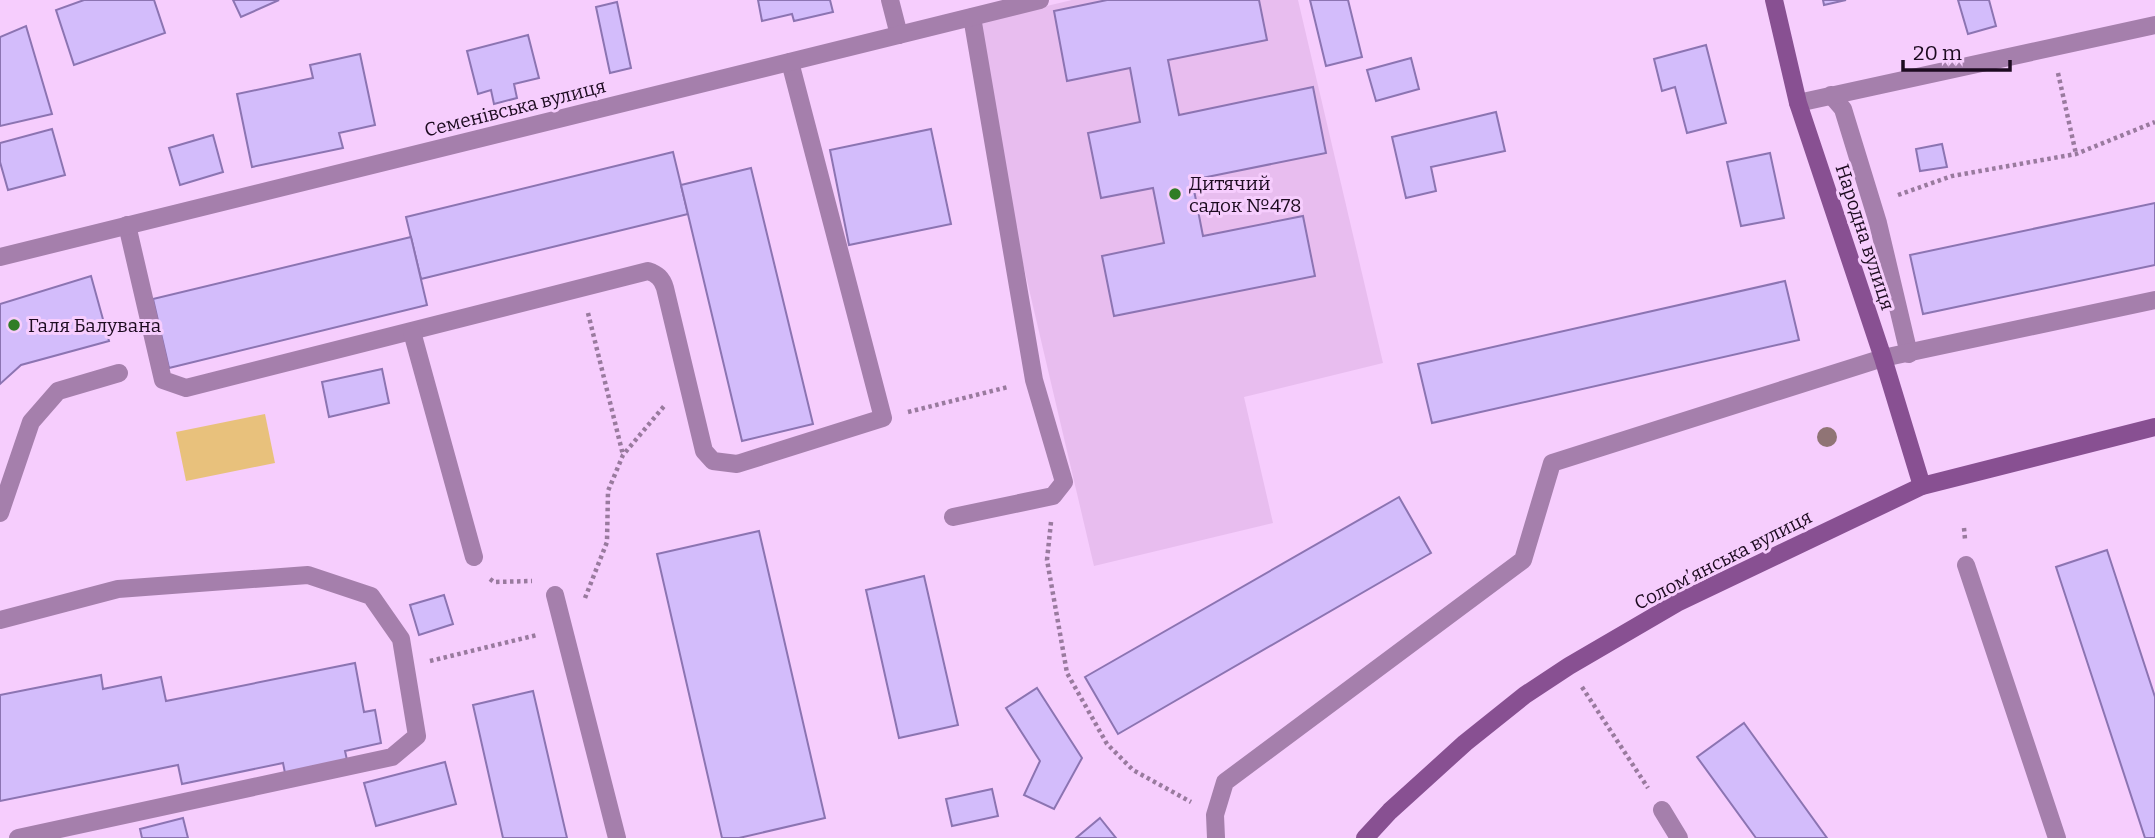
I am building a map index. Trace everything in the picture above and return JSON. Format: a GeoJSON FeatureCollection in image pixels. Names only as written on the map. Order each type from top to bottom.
{"type":"FeatureCollection","features":[{"type":"Feature","properties":{"kind":"main road","name":"Народна вулиця"},"geometry":{"type":"LineString","coordinates":[[1774,0],[1798,103],[1883,358],[1922,486]]}},
{"type":"Feature","properties":{"kind":"main road","name":"Соломʼянська вулиця"},"geometry":{"type":"LineString","coordinates":[[1365,838],[1390,811],[1465,743],[1525,695],[1677,603],[1922,486],[2155,427]]}},
{"type":"Feature","properties":{"kind":"street"},"geometry":{"type":"LineString","coordinates":[[890,0],[899,35]]}},
{"type":"Feature","properties":{"kind":"street","name":"Семенівська вулиця"},"geometry":{"type":"LineString","coordinates":[[0,257],[1040,0]]}},
{"type":"Feature","properties":{"kind":"street"},"geometry":{"type":"LineString","coordinates":[[953,517],[1053,496],[1064,482],[1034,380],[971,17]]}},
{"type":"Feature","properties":{"kind":"street"},"geometry":{"type":"LineString","coordinates":[[1798,103],[2155,25]]}},
{"type":"Feature","properties":{"kind":"street"},"geometry":{"type":"LineString","coordinates":[[127,225],[163,380],[186,388],[648,271],[656,274],[663,280],[704,451],[713,461],[737,464],[883,418],[790,62]]}},
{"type":"Feature","properties":{"kind":"street"},"geometry":{"type":"LineString","coordinates":[[1831,95],[1843,109],[1872,204],[1909,354]]}},
{"type":"Feature","properties":{"kind":"street"},"geometry":{"type":"LineString","coordinates":[[1216,838],[1215,815],[1225,782],[1523,560],[1552,463],[1883,358],[2155,300]]}},
{"type":"Feature","properties":{"kind":"street"},"geometry":{"type":"LineString","coordinates":[[412,332],[474,557]]}},
{"type":"Feature","properties":{"kind":"street"},"geometry":{"type":"LineString","coordinates":[[0,513],[31,422],[58,391],[118,373]]}},
{"type":"Feature","properties":{"kind":"street"},"geometry":{"type":"LineString","coordinates":[[1966,565],[2057,838]]}},
{"type":"Feature","properties":{"kind":"street"},"geometry":{"type":"LineString","coordinates":[[0,620],[118,589],[309,575],[371,597],[401,639],[417,736],[392,757],[18,838]]}},
{"type":"Feature","properties":{"kind":"street"},"geometry":{"type":"LineString","coordinates":[[555,595],[617,838]]}},
{"type":"Feature","properties":{"kind":"street"},"geometry":{"type":"LineString","coordinates":[[1662,810],[1679,838]]}},
{"type":"Feature","properties":{"kind":"path"},"geometry":{"type":"LineString","coordinates":[[2052,47],[2076,154]]}},
{"type":"Feature","properties":{"kind":"path"},"geometry":{"type":"LineString","coordinates":[[1872,204],[1952,176],[2076,154],[2155,122]]}},
{"type":"Feature","properties":{"kind":"path"},"geometry":{"type":"LineString","coordinates":[[582,288],[623,455]]}},
{"type":"Feature","properties":{"kind":"path"},"geometry":{"type":"LineString","coordinates":[[406,667],[564,629],[583,605],[607,542],[608,491],[623,455],[687,380]]}},
{"type":"Feature","properties":{"kind":"path"},"geometry":{"type":"LineString","coordinates":[[883,418],[1034,380]]}},
{"type":"Feature","properties":{"kind":"path"},"geometry":{"type":"LineString","coordinates":[[1053,496],[1047,560],[1067,673],[1107,744],[1133,770],[1215,815]]}},
{"type":"Feature","properties":{"kind":"path"},"geometry":{"type":"LineString","coordinates":[[474,557],[482,574],[494,582],[543,582],[555,595]]}},
{"type":"Feature","properties":{"kind":"path"},"geometry":{"type":"LineString","coordinates":[[1569,666],[1662,810]]}},
{"type":"Feature","properties":{"kind":"shaded area","name":"Дитячий садок №478"},"geometry":{"type":"Polygon","coordinates":[[[1072,0],[1298,0],[1383,363],[1244,397],[1273,523],[1094,566],[967,25],[1072,0]]]}},
{"type":"Feature","properties":{"kind":"shaded area"},"geometry":{"type":"Polygon","coordinates":[[[265,414],[275,463],[186,481],[176,432],[265,414]]]}},
{"type":"Feature","properties":{"kind":"building"},"geometry":{"type":"Polygon","coordinates":[[[84,0],[154,0],[165,33],[74,65],[56,10],[84,0]]]}},
{"type":"Feature","properties":{"kind":"building"},"geometry":{"type":"Polygon","coordinates":[[[233,0],[279,0],[241,17],[233,0]]]}},
{"type":"Feature","properties":{"kind":"building"},"geometry":{"type":"Polygon","coordinates":[[[758,0],[830,0],[833,12],[794,21],[792,14],[762,21],[758,0]]]}},
{"type":"Feature","properties":{"kind":"building"},"geometry":{"type":"Polygon","coordinates":[[[1107,0],[1259,0],[1267,40],[1168,60],[1179,115],[1313,87],[1326,153],[1192,180],[1203,236],[1303,216],[1315,276],[1114,316],[1102,256],[1164,243],[1153,188],[1101,198],[1088,133],[1140,122],[1130,68],[1067,81],[1054,11],[1107,0]]]}},
{"type":"Feature","properties":{"kind":"building"},"geometry":{"type":"Polygon","coordinates":[[[1310,0],[1348,0],[1362,57],[1326,66],[1310,0]]]}},
{"type":"Feature","properties":{"kind":"building"},"geometry":{"type":"Polygon","coordinates":[[[1823,0],[1846,0],[1824,5],[1823,0]]]}},
{"type":"Feature","properties":{"kind":"building"},"geometry":{"type":"Polygon","coordinates":[[[1958,0],[1989,0],[1996,26],[1968,34],[1958,0]]]}},
{"type":"Feature","properties":{"kind":"building"},"geometry":{"type":"Polygon","coordinates":[[[617,2],[631,68],[610,73],[596,7],[617,2]]]}},
{"type":"Feature","properties":{"kind":"building"},"geometry":{"type":"Polygon","coordinates":[[[26,26],[52,114],[0,126],[0,37],[26,26]]]}},
{"type":"Feature","properties":{"kind":"building"},"geometry":{"type":"Polygon","coordinates":[[[528,35],[539,78],[514,84],[517,98],[494,104],[491,90],[478,94],[467,51],[528,35]]]}},
{"type":"Feature","properties":{"kind":"building"},"geometry":{"type":"Polygon","coordinates":[[[1706,45],[1726,123],[1687,133],[1675,87],[1662,91],[1654,59],[1706,45]]]}},
{"type":"Feature","properties":{"kind":"building"},"geometry":{"type":"Polygon","coordinates":[[[360,54],[375,125],[339,133],[343,148],[252,167],[237,94],[313,78],[310,65],[360,54]]]}},
{"type":"Feature","properties":{"kind":"building"},"geometry":{"type":"Polygon","coordinates":[[[1411,58],[1419,89],[1376,101],[1367,70],[1411,58]]]}},
{"type":"Feature","properties":{"kind":"building"},"geometry":{"type":"Polygon","coordinates":[[[1496,112],[1505,151],[1431,167],[1436,191],[1406,198],[1392,137],[1496,112]]]}},
{"type":"Feature","properties":{"kind":"building"},"geometry":{"type":"Polygon","coordinates":[[[52,129],[65,175],[8,190],[0,162],[0,143],[52,129]]]}},
{"type":"Feature","properties":{"kind":"building"},"geometry":{"type":"Polygon","coordinates":[[[931,129],[951,224],[849,245],[830,150],[931,129]]]}},
{"type":"Feature","properties":{"kind":"building"},"geometry":{"type":"Polygon","coordinates":[[[213,135],[223,172],[180,185],[169,148],[213,135]]]}},
{"type":"Feature","properties":{"kind":"building"},"geometry":{"type":"Polygon","coordinates":[[[1942,144],[1947,167],[1920,171],[1916,149],[1942,144]]]}},
{"type":"Feature","properties":{"kind":"building"},"geometry":{"type":"Polygon","coordinates":[[[673,152],[688,214],[421,279],[406,217],[673,152]]]}},
{"type":"Feature","properties":{"kind":"building"},"geometry":{"type":"Polygon","coordinates":[[[1770,153],[1784,218],[1741,226],[1727,162],[1770,153]]]}},
{"type":"Feature","properties":{"kind":"building"},"geometry":{"type":"Polygon","coordinates":[[[751,168],[813,424],[742,441],[681,185],[751,168]]]}},
{"type":"Feature","properties":{"kind":"building"},"geometry":{"type":"Polygon","coordinates":[[[2155,203],[2155,265],[1923,314],[1910,255],[2155,203]]]}},
{"type":"Feature","properties":{"kind":"building"},"geometry":{"type":"Polygon","coordinates":[[[411,237],[427,305],[169,368],[153,299],[411,237]]]}},
{"type":"Feature","properties":{"kind":"building"},"geometry":{"type":"Polygon","coordinates":[[[91,276],[109,341],[21,365],[0,384],[0,304],[91,276]]]}},
{"type":"Feature","properties":{"kind":"building"},"geometry":{"type":"Polygon","coordinates":[[[1785,281],[1799,340],[1432,423],[1418,364],[1785,281]]]}},
{"type":"Feature","properties":{"kind":"building"},"geometry":{"type":"Polygon","coordinates":[[[382,369],[389,403],[329,417],[322,382],[382,369]]]}},
{"type":"Feature","properties":{"kind":"building"},"geometry":{"type":"Polygon","coordinates":[[[1399,497],[1431,553],[1118,734],[1085,677],[1399,497]]]}},
{"type":"Feature","properties":{"kind":"building"},"geometry":{"type":"Polygon","coordinates":[[[759,531],[825,818],[739,838],[722,838],[657,554],[759,531]]]}},
{"type":"Feature","properties":{"kind":"building"},"geometry":{"type":"Polygon","coordinates":[[[2107,550],[2155,697],[2155,838],[2145,838],[2056,567],[2107,550]]]}},
{"type":"Feature","properties":{"kind":"building"},"geometry":{"type":"Polygon","coordinates":[[[924,576],[958,725],[899,738],[866,590],[924,576]]]}},
{"type":"Feature","properties":{"kind":"building"},"geometry":{"type":"Polygon","coordinates":[[[444,595],[453,624],[419,635],[410,605],[444,595]]]}},
{"type":"Feature","properties":{"kind":"building"},"geometry":{"type":"Polygon","coordinates":[[[355,663],[364,712],[375,710],[381,743],[345,751],[347,760],[285,773],[283,763],[182,784],[178,765],[0,801],[0,695],[101,675],[103,689],[161,677],[166,701],[355,663]]]}},
{"type":"Feature","properties":{"kind":"building"},"geometry":{"type":"Polygon","coordinates":[[[1037,688],[1082,758],[1054,809],[1024,795],[1040,761],[1006,708],[1037,688]]]}},
{"type":"Feature","properties":{"kind":"building"},"geometry":{"type":"Polygon","coordinates":[[[533,691],[567,838],[503,838],[473,705],[533,691]]]}},
{"type":"Feature","properties":{"kind":"building"},"geometry":{"type":"Polygon","coordinates":[[[1744,723],[1827,838],[1756,838],[1697,757],[1744,723]]]}},
{"type":"Feature","properties":{"kind":"building"},"geometry":{"type":"Polygon","coordinates":[[[445,762],[456,804],[376,826],[364,783],[445,762]]]}},
{"type":"Feature","properties":{"kind":"building"},"geometry":{"type":"Polygon","coordinates":[[[992,789],[998,816],[952,826],[946,799],[992,789]]]}},
{"type":"Feature","properties":{"kind":"building"},"geometry":{"type":"Polygon","coordinates":[[[183,818],[188,838],[142,838],[140,829],[183,818]]]}},
{"type":"Feature","properties":{"kind":"building"},"geometry":{"type":"Polygon","coordinates":[[[1100,818],[1116,838],[1076,838],[1100,818]]]}},
{"type":"Feature","properties":{"kind":"place","name":"Дитячий садок №478"},"geometry":{"type":"Point","coordinates":[1175,194]}},
{"type":"Feature","properties":{"kind":"place","name":"Галя Балувана"},"geometry":{"type":"Point","coordinates":[14,325]}}]}
